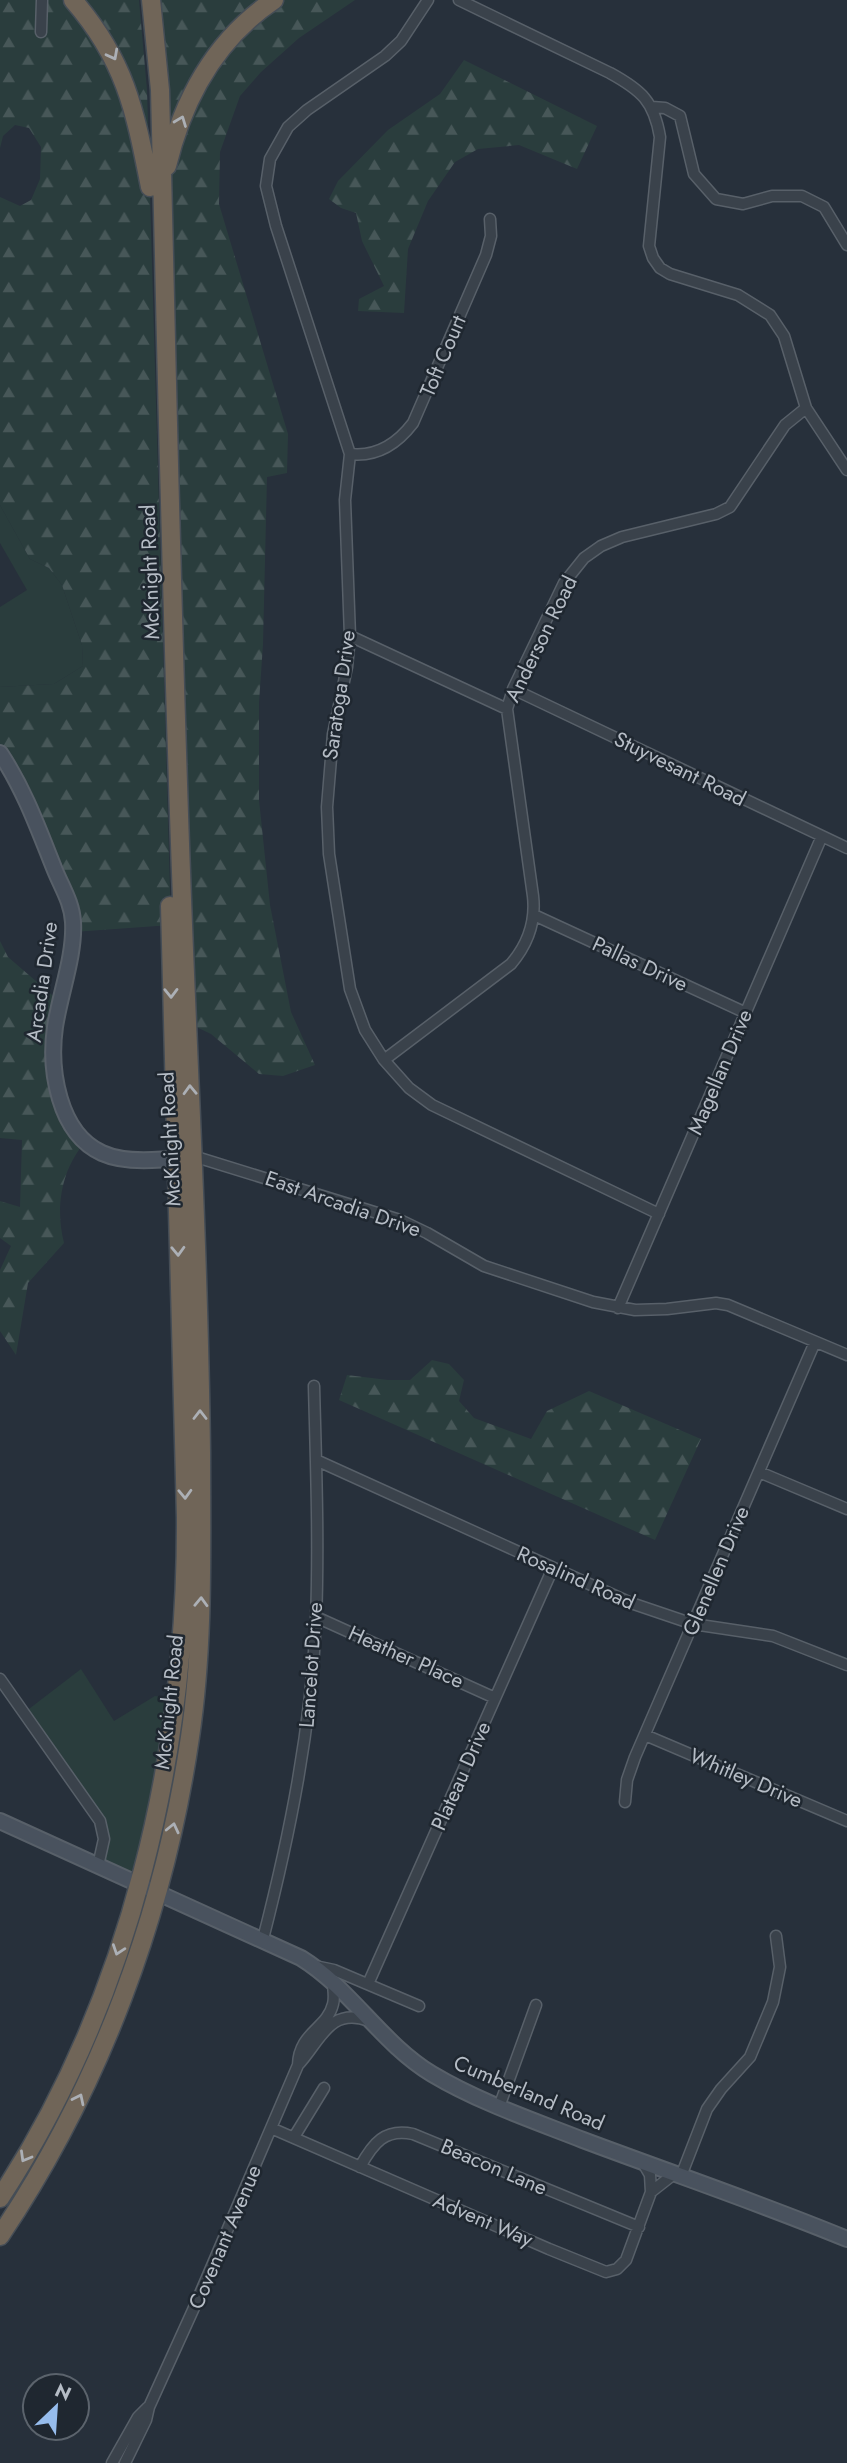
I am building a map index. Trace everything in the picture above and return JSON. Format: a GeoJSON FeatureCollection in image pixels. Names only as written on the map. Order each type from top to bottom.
{"type":"FeatureCollection","features":[{"type":"Feature","properties":{"kind":"highway"},"geometry":{"type":"LineString","coordinates":[[73,0],[101,36],[123,77],[156,187]]}},
{"type":"Feature","properties":{"kind":"highway","name":"McKnight Road"},"geometry":{"type":"LineString","coordinates":[[0,2198],[37,2135],[76,2058],[110,1975],[139,1885],[171,1733],[185,1596],[181,1154],[156,187],[139,0]]}},
{"type":"Feature","properties":{"kind":"highway","name":"McKnight Road"},"geometry":{"type":"LineString","coordinates":[[151,0],[160,90],[156,187]]}},
{"type":"Feature","properties":{"kind":"highway"},"geometry":{"type":"LineString","coordinates":[[156,187],[180,123],[202,76],[236,33],[274,0]]}},
{"type":"Feature","properties":{"kind":"highway","name":"McKnight Road"},"geometry":{"type":"LineString","coordinates":[[0,2236],[50,2155],[90,2076],[129,1982],[157,1894],[185,1770],[198,1669],[202,1571],[200,1389],[181,1154]]}},
{"type":"Feature","properties":{"kind":"main road","name":"Arcadia Drive"},"geometry":{"type":"LineString","coordinates":[[0,753],[12,771],[37,823],[71,907],[73,932],[55,1026],[54,1071],[66,1114],[86,1141],[133,1151],[181,1154]]}},
{"type":"Feature","properties":{"kind":"main road","name":"Cumberland Road"},"geometry":{"type":"LineString","coordinates":[[0,1821],[262,1939],[312,1965],[333,1982],[401,2050],[430,2072],[499,2107],[847,2239]]}},
{"type":"Feature","properties":{"kind":"street"},"geometry":{"type":"LineString","coordinates":[[41,32],[42,0]]}},
{"type":"Feature","properties":{"kind":"street","name":"Saratoga Drive"},"geometry":{"type":"LineString","coordinates":[[428,0],[401,41],[385,56],[307,110],[288,127],[275,148],[267,173],[266,186],[276,226],[350,454],[345,500],[350,636],[347,667],[330,752],[327,823],[350,989],[365,1030],[384,1060],[400,1080],[432,1105],[659,1214]]}},
{"type":"Feature","properties":{"kind":"street"},"geometry":{"type":"LineString","coordinates":[[459,0],[633,85],[652,107],[660,137],[649,246],[653,258],[660,268],[670,274],[738,295],[770,315],[784,336],[806,408],[847,470]]}},
{"type":"Feature","properties":{"kind":"street"},"geometry":{"type":"LineString","coordinates":[[652,107],[664,108],[680,116],[694,174],[716,199],[744,204],[772,196],[802,195],[824,207],[847,245]]}},
{"type":"Feature","properties":{"kind":"street","name":"Toft Court"},"geometry":{"type":"LineString","coordinates":[[350,454],[361,455],[380,450],[398,439],[413,423],[486,255],[491,236],[490,219]]}},
{"type":"Feature","properties":{"kind":"street","name":"Anderson Road"},"geometry":{"type":"LineString","coordinates":[[384,1060],[510,964],[527,939],[534,915],[533,896],[507,709],[513,689],[564,583],[584,558],[601,546],[622,537],[727,509],[736,501],[785,425],[806,408]]}},
{"type":"Feature","properties":{"kind":"street"},"geometry":{"type":"LineString","coordinates":[[350,636],[507,709]]}},
{"type":"Feature","properties":{"kind":"street","name":"Stuyvesant Road"},"geometry":{"type":"LineString","coordinates":[[513,689],[847,848]]}},
{"type":"Feature","properties":{"kind":"street","name":"Magellan Drive"},"geometry":{"type":"LineString","coordinates":[[618,1308],[822,836]]}},
{"type":"Feature","properties":{"kind":"street","name":"Pallas Drive"},"geometry":{"type":"LineString","coordinates":[[534,915],[746,1013]]}},
{"type":"Feature","properties":{"kind":"street","name":"East Arcadia Drive"},"geometry":{"type":"LineString","coordinates":[[181,1154],[393,1217],[428,1233],[484,1266],[593,1303],[645,1310],[716,1303],[728,1305],[847,1355]]}},
{"type":"Feature","properties":{"kind":"street","name":"Glenellen Drive"},"geometry":{"type":"LineString","coordinates":[[625,1802],[627,1780],[645,1735],[815,1342]]}},
{"type":"Feature","properties":{"kind":"street","name":"Lancelot Drive"},"geometry":{"type":"LineString","coordinates":[[262,1939],[284,1858],[301,1766],[312,1675],[316,1617],[314,1386]]}},
{"type":"Feature","properties":{"kind":"street","name":"Rosalind Road"},"geometry":{"type":"LineString","coordinates":[[316,1460],[631,1604],[693,1624],[773,1636],[847,1665]]}},
{"type":"Feature","properties":{"kind":"street"},"geometry":{"type":"LineString","coordinates":[[759,1472],[847,1509]]}},
{"type":"Feature","properties":{"kind":"street","name":"Plateau Drive"},"geometry":{"type":"LineString","coordinates":[[368,1984],[553,1568]]}},
{"type":"Feature","properties":{"kind":"street","name":"Heather Place"},"geometry":{"type":"LineString","coordinates":[[316,1617],[495,1698]]}},
{"type":"Feature","properties":{"kind":"street"},"geometry":{"type":"LineString","coordinates":[[0,1679],[100,1821],[104,1839],[98,1866]]}},
{"type":"Feature","properties":{"kind":"street","name":"Whitley Drive"},"geometry":{"type":"LineString","coordinates":[[645,1735],[847,1821]]}},
{"type":"Feature","properties":{"kind":"street"},"geometry":{"type":"LineString","coordinates":[[643,2162],[650,2175],[652,2192],[677,2175],[707,2109],[750,2057],[774,2002],[780,1967],[776,1936]]}},
{"type":"Feature","properties":{"kind":"street"},"geometry":{"type":"LineString","coordinates":[[312,1965],[334,1970],[419,2006]]}},
{"type":"Feature","properties":{"kind":"street","name":"Covenant Avenue"},"geometry":{"type":"LineString","coordinates":[[298,2065],[304,2043],[332,2008],[333,1982]]}},
{"type":"Feature","properties":{"kind":"street"},"geometry":{"type":"LineString","coordinates":[[499,2107],[536,2005]]}},
{"type":"Feature","properties":{"kind":"street","name":"Covenant Avenue"},"geometry":{"type":"LineString","coordinates":[[125,2463],[146,2420],[149,2407],[298,2065],[322,2033],[339,2020],[355,2017],[370,2021]]}},
{"type":"Feature","properties":{"kind":"street"},"geometry":{"type":"LineString","coordinates":[[294,2137],[324,2088]]}},
{"type":"Feature","properties":{"kind":"street","name":"Advent Way"},"geometry":{"type":"LineString","coordinates":[[271,2127],[606,2272],[622,2265],[631,2251],[652,2192]]}},
{"type":"Feature","properties":{"kind":"street","name":"Beacon Lane"},"geometry":{"type":"LineString","coordinates":[[360,2167],[371,2147],[381,2137],[396,2132],[413,2134],[639,2227]]}},
{"type":"Feature","properties":{"kind":"street","name":"Covenant Avenue"},"geometry":{"type":"LineString","coordinates":[[112,2463],[138,2417],[149,2407]]}},
{"type":"Feature","properties":{"kind":"green space"},"geometry":{"type":"Polygon","coordinates":[[[0,0],[139,0],[147,90],[171,925],[73,932],[73,921],[0,753],[0,687],[54,684],[83,666],[82,645],[62,585],[49,568],[30,559],[0,505],[0,197],[20,206],[31,200],[40,179],[41,147],[29,128],[15,125],[3,136],[0,148],[0,0]]]}},
{"type":"Feature","properties":{"kind":"green space"},"geometry":{"type":"Polygon","coordinates":[[[151,0],[355,0],[299,38],[261,72],[240,96],[220,152],[219,204],[288,434],[287,473],[267,477],[259,703],[259,800],[270,905],[291,1012],[315,1065],[283,1076],[259,1074],[211,1034],[188,1023],[151,0]]]}},
{"type":"Feature","properties":{"kind":"green space"},"geometry":{"type":"Polygon","coordinates":[[[464,60],[597,126],[577,169],[519,145],[478,149],[455,162],[428,201],[408,249],[404,313],[358,311],[359,299],[384,286],[362,241],[356,213],[341,208],[329,199],[338,181],[388,130],[440,94],[464,60]]]}},
{"type":"Feature","properties":{"kind":"green space"},"geometry":{"type":"Polygon","coordinates":[[[0,505],[30,559],[49,568],[62,585],[82,645],[83,666],[54,684],[0,687],[0,607],[27,590],[0,543],[0,505]]]}},
{"type":"Feature","properties":{"kind":"green space"},"geometry":{"type":"Polygon","coordinates":[[[0,941],[8,957],[59,1001],[59,1093],[86,1141],[71,1164],[62,1189],[60,1216],[64,1243],[28,1283],[16,1355],[0,1331],[0,1270],[11,1246],[0,1238],[0,1201],[20,1207],[22,1140],[0,1138],[0,941]]]}},
{"type":"Feature","properties":{"kind":"green space"},"geometry":{"type":"Polygon","coordinates":[[[432,1360],[449,1364],[464,1380],[459,1401],[474,1418],[531,1439],[547,1411],[589,1391],[701,1439],[655,1540],[339,1400],[347,1375],[410,1380],[432,1360]]]}},
{"type":"Feature","properties":{"kind":"green space"},"geometry":{"type":"Polygon","coordinates":[[[81,1669],[114,1721],[155,1696],[176,1699],[139,1885],[98,1866],[104,1833],[25,1712],[81,1669]]]}}]}
